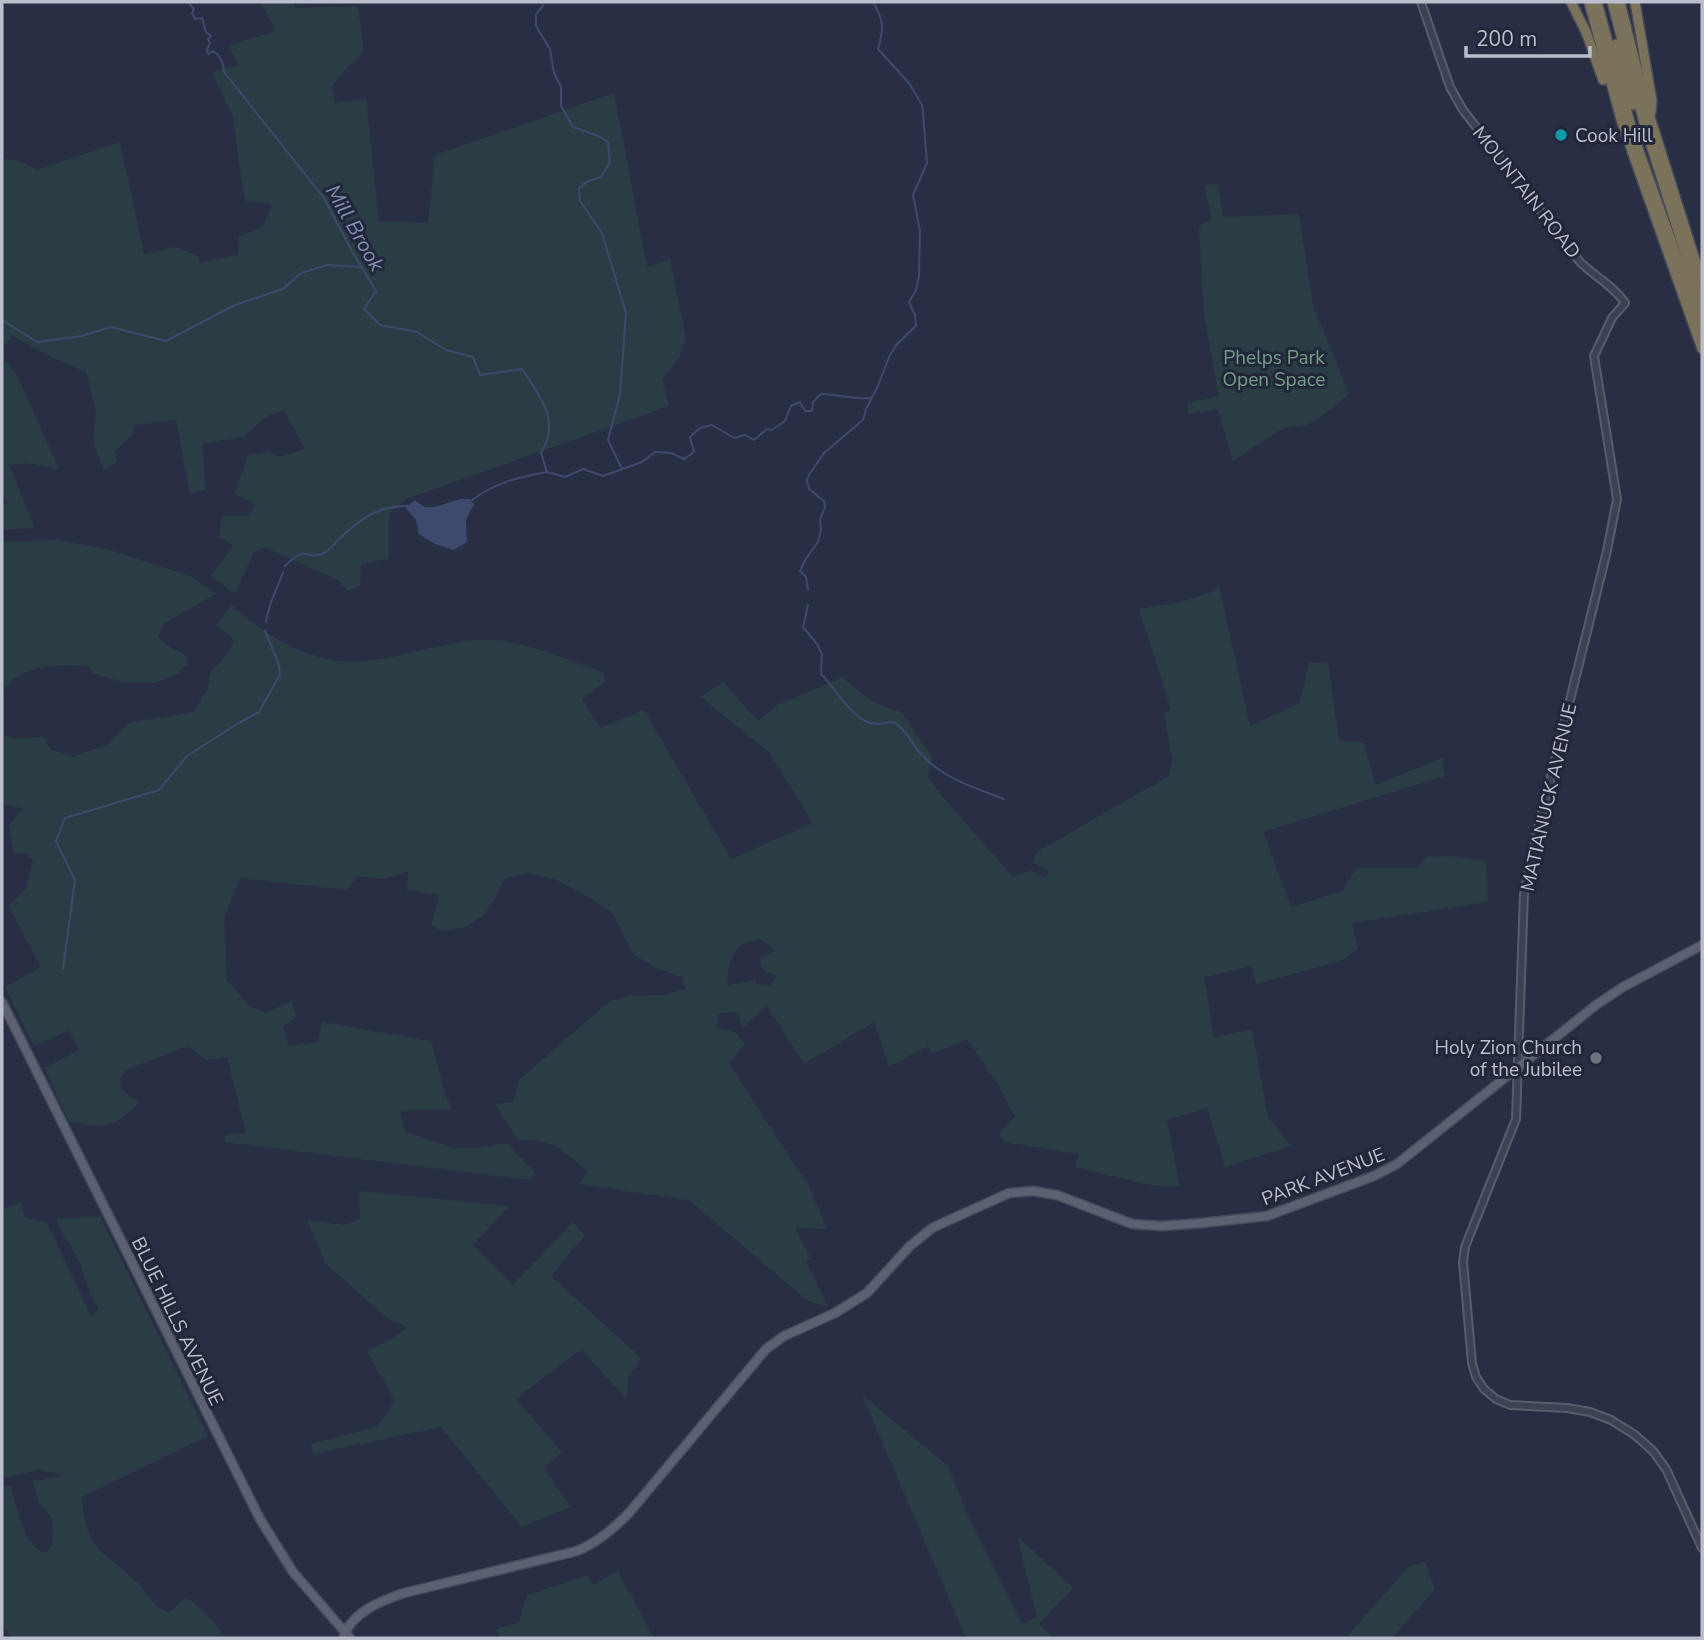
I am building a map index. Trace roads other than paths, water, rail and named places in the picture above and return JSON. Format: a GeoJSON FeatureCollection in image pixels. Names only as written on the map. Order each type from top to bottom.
{"type":"FeatureCollection","features":[{"type":"Feature","properties":{"kind":"highway"},"geometry":{"type":"LineString","coordinates":[[1571,2],[1586,32],[1611,103],[1691,278]]}},
{"type":"Feature","properties":{"kind":"highway"},"geometry":{"type":"LineString","coordinates":[[1590,2],[1619,116]]}},
{"type":"Feature","properties":{"kind":"highway"},"geometry":{"type":"LineString","coordinates":[[1602,2],[1628,108],[1658,206],[1691,278]]}},
{"type":"Feature","properties":{"kind":"highway"},"geometry":{"type":"LineString","coordinates":[[1602,2],[1636,115],[1673,215]]}},
{"type":"Feature","properties":{"kind":"highway"},"geometry":{"type":"LineString","coordinates":[[1612,2],[1639,105],[1691,278],[1690,295],[1702,327]]}},
{"type":"Feature","properties":{"kind":"highway"},"geometry":{"type":"LineString","coordinates":[[1620,2],[1691,278],[1690,295],[1702,349]]}},
{"type":"Feature","properties":{"kind":"highway"},"geometry":{"type":"LineString","coordinates":[[1635,2],[1652,101],[1650,117]]}},
{"type":"Feature","properties":{"kind":"highway"},"geometry":{"type":"LineString","coordinates":[[1690,295],[1702,307]]}},
{"type":"Feature","properties":{"kind":"main road","name":"PARK AVENUE"},"geometry":{"type":"LineString","coordinates":[[346,1636],[353,1622],[368,1608],[404,1592],[577,1551],[594,1544],[629,1513],[766,1349],[784,1336],[835,1313],[867,1293],[909,1247],[932,1228],[1009,1193],[1025,1191],[1050,1193],[1121,1221],[1151,1226],[1252,1219],[1285,1210],[1374,1177],[1397,1164],[1604,998],[1702,945]]}},
{"type":"Feature","properties":{"kind":"main road","name":"BLUE HILLS AVENUE"},"geometry":{"type":"LineString","coordinates":[[2,1002],[260,1519],[293,1572],[346,1636]]}},
{"type":"Feature","properties":{"kind":"street","name":"MOUNTAIN ROAD"},"geometry":{"type":"LineString","coordinates":[[1421,2],[1450,87],[1463,110],[1580,262],[1618,293],[1625,303],[1612,318],[1597,346],[1594,365]]}},
{"type":"Feature","properties":{"kind":"street","name":"MATIANUCK AVENUE"},"geometry":{"type":"LineString","coordinates":[[1594,365],[1617,499],[1608,551],[1524,894],[1516,1119],[1463,1252],[1469,1334],[1475,1372],[1484,1389],[1504,1403],[1584,1410],[1611,1420],[1635,1434],[1656,1454],[1666,1469],[1702,1548]]}},
{"type":"Feature","properties":{"kind":"water"},"geometry":{"type":"Polygon","coordinates":[[[460,499],[470,499],[474,504],[466,520],[467,542],[454,550],[435,544],[419,534],[416,520],[406,508],[414,500],[425,507],[435,507],[460,499]]]}},
{"type":"Feature","properties":{"kind":"waterway","name":"Mill Brook"},"geometry":{"type":"LineString","coordinates":[[188,2],[194,9],[192,13],[195,19],[202,18],[206,32],[211,36],[208,39],[208,54],[213,51],[218,55],[224,72],[324,198],[376,291],[364,309],[380,325],[417,332],[446,350],[473,357],[480,375],[522,369],[541,399],[549,420],[547,442],[541,453],[547,472],[565,477],[583,469],[603,476],[642,462],[655,452],[671,453],[684,459],[694,452],[690,437],[700,428],[712,425],[734,438],[745,435],[754,440],[767,429],[772,430],[785,421],[791,406],[800,402],[805,411],[812,411],[813,402],[821,394],[870,398]]}},
{"type":"Feature","properties":{"kind":"waterway"},"geometry":{"type":"LineString","coordinates":[[542,2],[543,6],[536,14],[536,26],[550,49],[554,73],[561,87],[561,106],[573,127],[608,142],[610,162],[601,177],[586,182],[579,189],[580,201],[602,233],[626,313],[620,394],[608,440],[622,469]]}},
{"type":"Feature","properties":{"kind":"waterway","name":"Mill Brook"},"geometry":{"type":"LineString","coordinates":[[808,590],[806,577],[800,571],[818,542],[820,520],[825,507],[824,501],[809,489],[809,475],[824,453],[863,420],[890,355],[897,344],[916,326],[915,315],[909,302],[916,290],[919,276],[920,231],[913,195],[927,163],[922,105],[909,83],[878,49],[882,25],[873,2]]}},
{"type":"Feature","properties":{"kind":"waterway"},"geometry":{"type":"LineString","coordinates":[[2,320],[37,342],[82,336],[111,327],[166,341],[235,305],[283,289],[301,273],[327,265],[360,267]]}},
{"type":"Feature","properties":{"kind":"waterway"},"geometry":{"type":"LineString","coordinates":[[471,501],[507,482],[547,472]]}},
{"type":"Feature","properties":{"kind":"waterway"},"geometry":{"type":"LineString","coordinates":[[285,566],[298,555],[318,555],[326,552],[363,519],[379,511],[408,506]]}},
{"type":"Feature","properties":{"kind":"waterway"},"geometry":{"type":"LineString","coordinates":[[266,622],[283,572]]}},
{"type":"Feature","properties":{"kind":"waterway"},"geometry":{"type":"LineString","coordinates":[[808,605],[803,627],[822,654],[821,674],[853,712],[869,723],[894,722],[922,755],[940,770],[960,782],[1004,799]]}},
{"type":"Feature","properties":{"kind":"waterway"},"geometry":{"type":"LineString","coordinates":[[63,969],[75,880],[56,841],[65,818],[159,790],[187,756],[259,712],[280,674],[265,631]]}},
{"type":"Feature","properties":{"kind":"place","name":"Cook Hill"},"geometry":{"type":"Point","coordinates":[1561,135]}},
{"type":"Feature","properties":{"kind":"place","name":"Holy Zion Church of the Jubilee"},"geometry":{"type":"Point","coordinates":[1596,1058]}},
{"type":"Feature","properties":{"kind":"park label","name":"Phelps Park Open Space"},"geometry":{"type":"Point","coordinates":[1274,368]}}]}
